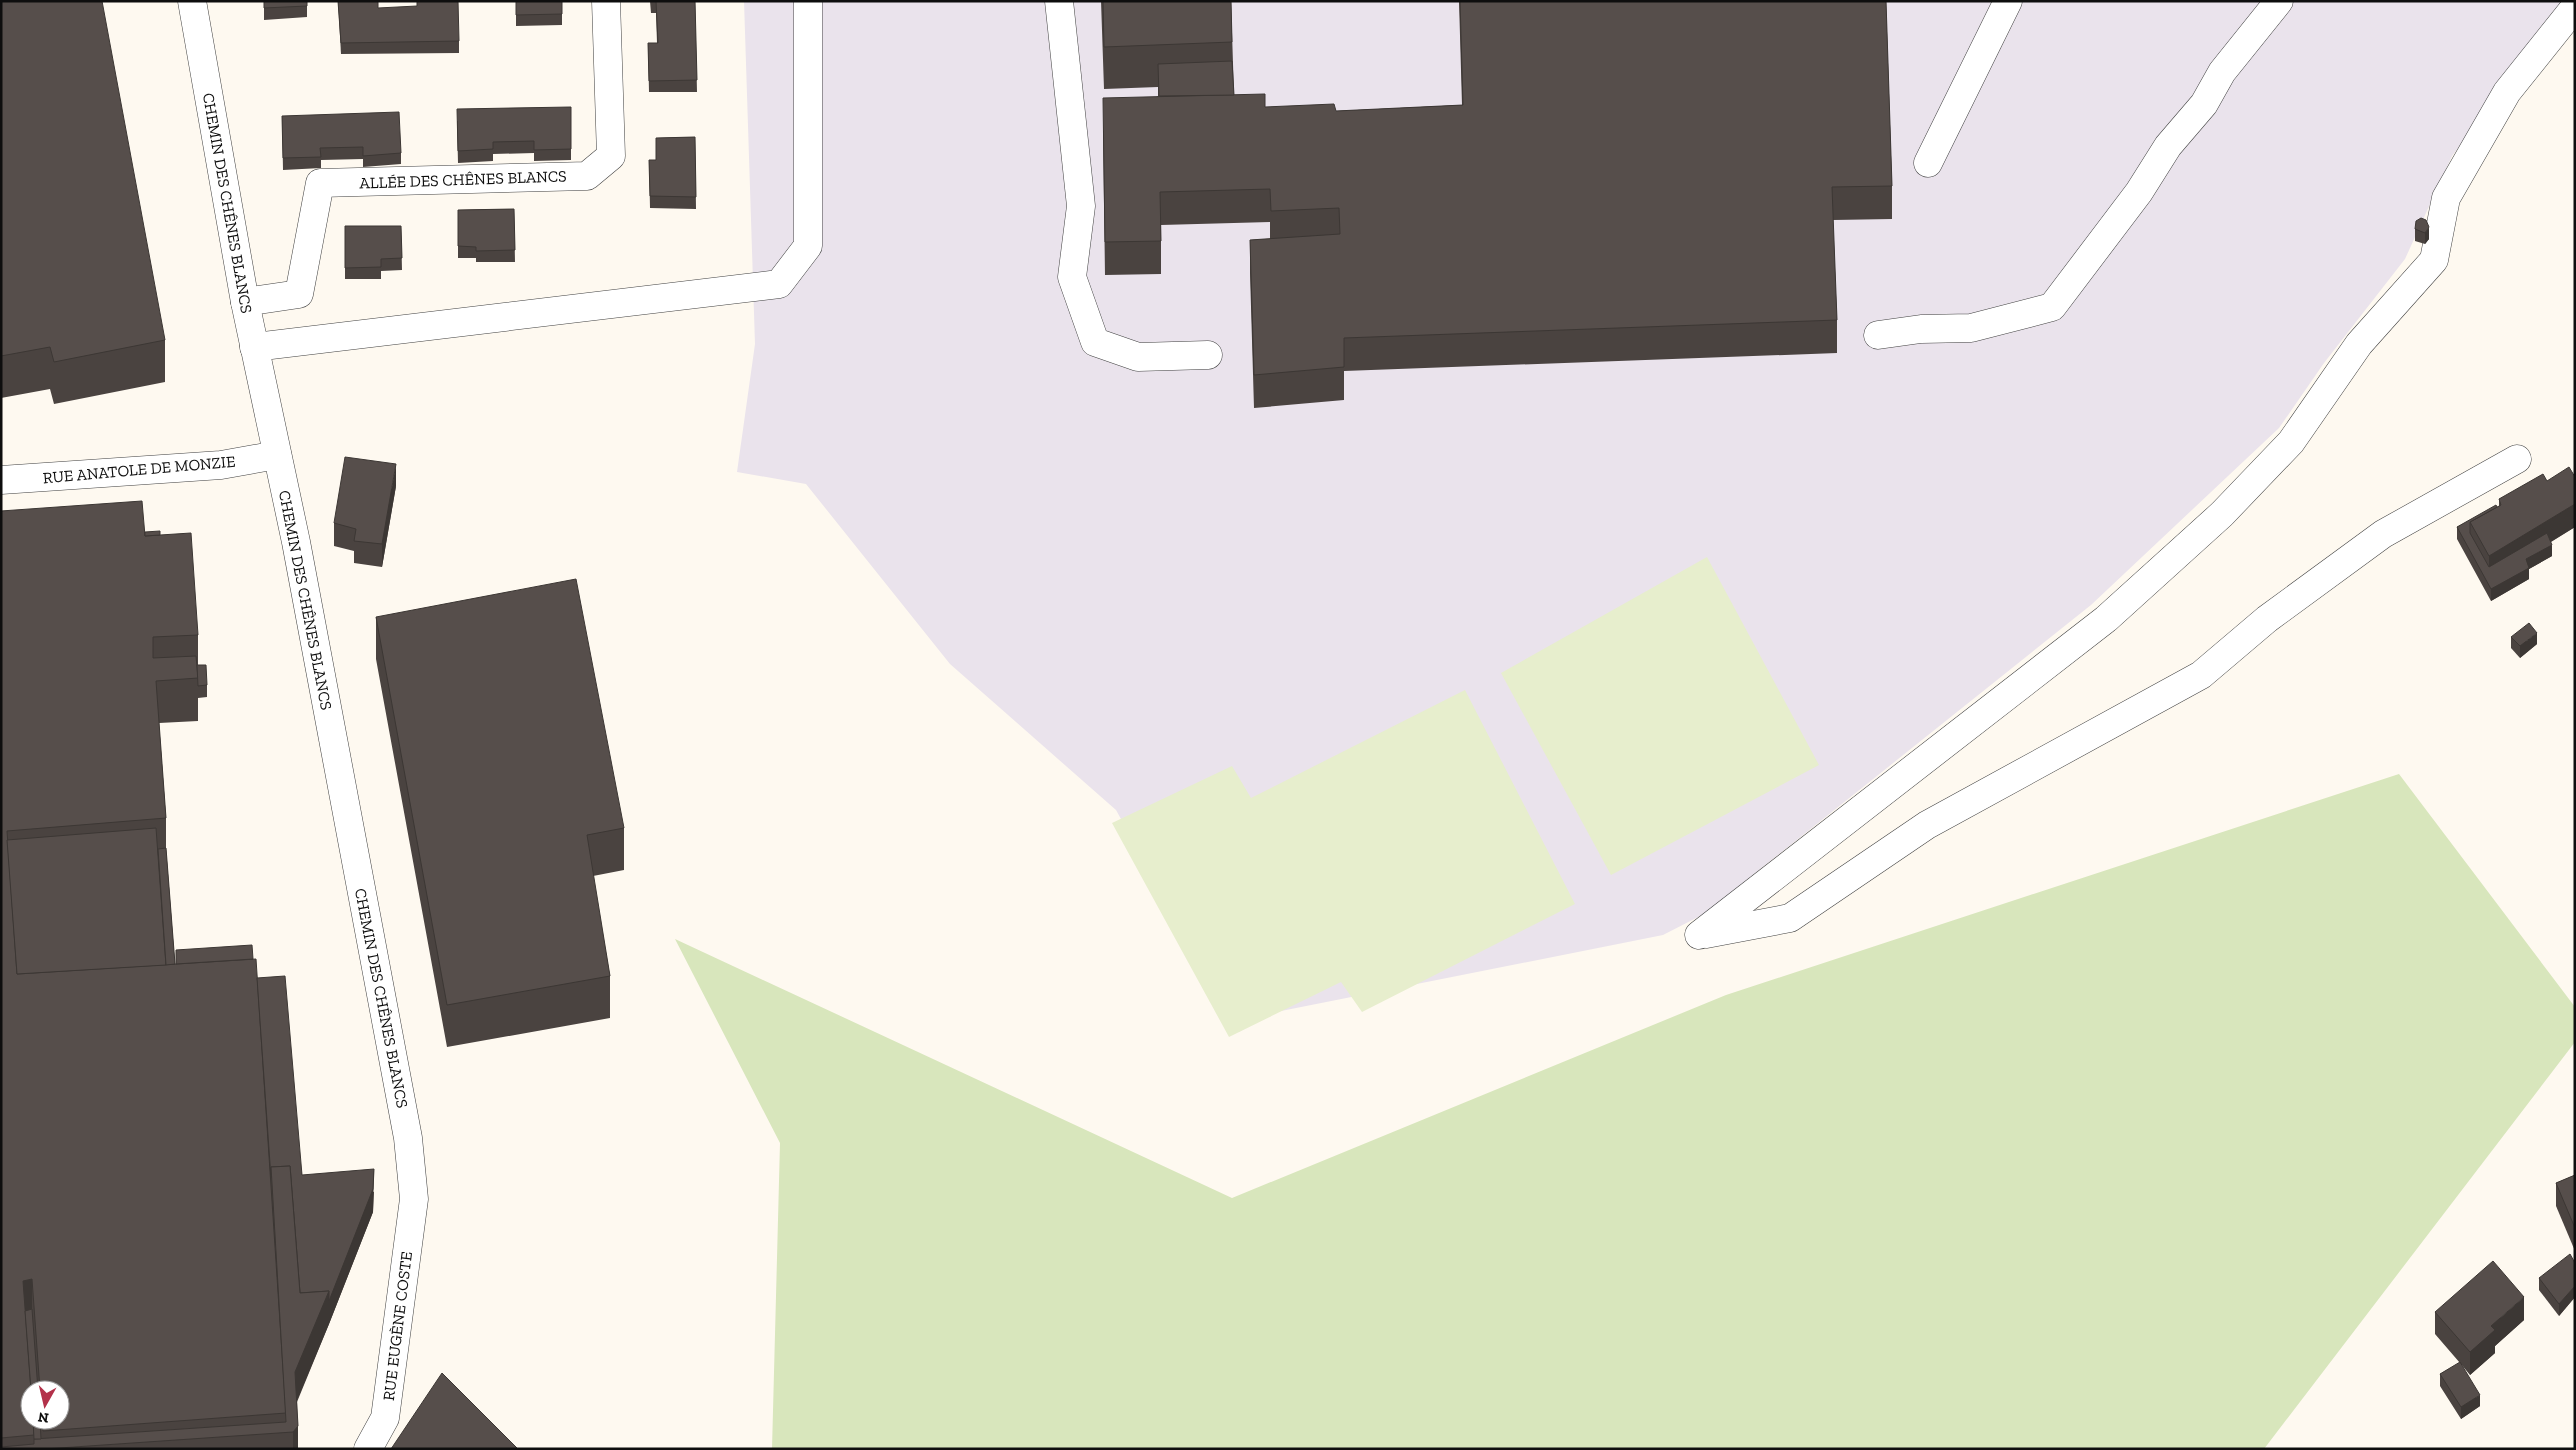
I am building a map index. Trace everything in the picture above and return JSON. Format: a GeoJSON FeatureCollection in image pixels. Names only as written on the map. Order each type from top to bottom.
{"type":"FeatureCollection","features":[{"type":"Feature","properties":{"kind":"street","name":"CHEMIN DES CHÊNES BLANCS"},"geometry":{"type":"LineString","coordinates":[[192,1],[245,302],[296,542],[406,1128],[414,1199]]}},
{"type":"Feature","properties":{"kind":"street","name":"ALLÉE DES CHÊNES BLANCS"},"geometry":{"type":"LineString","coordinates":[[245,302],[299,294],[320,183],[587,176],[611,156],[606,1]]}},
{"type":"Feature","properties":{"kind":"street"},"geometry":{"type":"LineString","coordinates":[[254,347],[779,284],[808,246],[808,1]]}},
{"type":"Feature","properties":{"kind":"street"},"geometry":{"type":"LineString","coordinates":[[1059,1],[1080,206],[1072,278],[1095,342],[1138,357],[1208,354]]}},
{"type":"Feature","properties":{"kind":"street"},"geometry":{"type":"LineString","coordinates":[[1928,163],[2008,1]]}},
{"type":"Feature","properties":{"kind":"street"},"geometry":{"type":"LineString","coordinates":[[1878,335],[1922,329],[1971,328],[2052,307],[2139,192],[2168,146],[2204,104],[2222,72],[2278,1]]}},
{"type":"Feature","properties":{"kind":"street"},"geometry":{"type":"LineString","coordinates":[[2516,459],[2383,534],[2267,618],[2201,675],[1927,825],[1790,918],[1699,935],[2106,619],[2222,514],[2284,449],[2359,344],[2434,260],[2446,198],[2507,92],[2575,7]]}},
{"type":"Feature","properties":{"kind":"street","name":"RUE ANATOLE DE MONZIE"},"geometry":{"type":"LineString","coordinates":[[1,480],[221,465],[277,455]]}},
{"type":"Feature","properties":{"kind":"street","name":"RUE EUGÈNE COSTE"},"geometry":{"type":"LineString","coordinates":[[368,1449],[385,1418],[414,1199]]}},
{"type":"Feature","properties":{"kind":"shaded area"},"geometry":{"type":"Polygon","coordinates":[[[744,1],[2575,1],[2565,7],[2452,156],[2405,259],[2324,363],[2279,428],[2091,605],[1704,914],[1663,935],[1271,1013],[1239,1032],[1116,810],[950,664],[806,484],[737,472],[755,344],[744,1]]]}},
{"type":"Feature","properties":{"kind":"green space"},"geometry":{"type":"Polygon","coordinates":[[[1707,557],[1819,765],[1611,875],[1501,673],[1707,557]]]}},
{"type":"Feature","properties":{"kind":"green space"},"geometry":{"type":"Polygon","coordinates":[[[1465,690],[1575,904],[1362,1012],[1341,982],[1229,1037],[1112,823],[1232,766],[1251,798],[1465,690]]]}},
{"type":"Feature","properties":{"kind":"green space"},"geometry":{"type":"Polygon","coordinates":[[[2399,774],[2575,1007],[2575,1042],[2264,1449],[772,1449],[780,1143],[675,939],[1232,1198],[1726,995],[2399,774]]]}},
{"type":"Feature","properties":{"kind":"building"},"geometry":{"type":"Polygon","coordinates":[[[1,1],[102,1],[165,340],[54,362],[50,347],[1,356],[1,1]]]}},
{"type":"Feature","properties":{"kind":"building"},"geometry":{"type":"Polygon","coordinates":[[[264,1],[307,1],[307,6],[264,8],[264,1]]]}},
{"type":"Feature","properties":{"kind":"building"},"geometry":{"type":"Polygon","coordinates":[[[338,1],[378,1],[378,8],[417,6],[417,1],[458,1],[459,41],[341,43],[338,1]]]}},
{"type":"Feature","properties":{"kind":"building"},"geometry":{"type":"Polygon","coordinates":[[[516,1],[562,1],[562,14],[516,15],[516,1]]]}},
{"type":"Feature","properties":{"kind":"building"},"geometry":{"type":"Polygon","coordinates":[[[656,1],[695,1],[697,80],[649,81],[648,43],[658,43],[656,1]]]}},
{"type":"Feature","properties":{"kind":"building"},"geometry":{"type":"Polygon","coordinates":[[[1103,1],[1231,1],[1232,42],[1104,47],[1103,1]]]}},
{"type":"Feature","properties":{"kind":"building"},"geometry":{"type":"Polygon","coordinates":[[[1460,1],[1886,1],[1892,186],[1832,187],[1837,320],[1344,338],[1344,367],[1254,375],[1250,240],[1340,234],[1339,208],[1271,211],[1270,189],[1160,192],[1161,241],[1105,242],[1103,98],[1265,94],[1265,107],[1334,104],[1336,111],[1463,105],[1460,1]]]}},
{"type":"Feature","properties":{"kind":"building"},"geometry":{"type":"Polygon","coordinates":[[[1232,61],[1234,95],[1159,96],[1158,64],[1232,61]]]}},
{"type":"Feature","properties":{"kind":"building"},"geometry":{"type":"Polygon","coordinates":[[[571,107],[571,149],[534,150],[534,141],[493,142],[493,149],[458,151],[457,109],[571,107]]]}},
{"type":"Feature","properties":{"kind":"building"},"geometry":{"type":"Polygon","coordinates":[[[399,112],[401,153],[363,156],[363,147],[320,148],[321,157],[283,158],[282,116],[399,112]]]}},
{"type":"Feature","properties":{"kind":"building"},"geometry":{"type":"Polygon","coordinates":[[[695,137],[696,197],[650,196],[649,160],[656,160],[656,138],[695,137]]]}},
{"type":"Feature","properties":{"kind":"building"},"geometry":{"type":"Polygon","coordinates":[[[514,209],[515,250],[476,251],[476,247],[458,246],[458,210],[514,209]]]}},
{"type":"Feature","properties":{"kind":"building"},"geometry":{"type":"Polygon","coordinates":[[[2421,218],[2426,220],[2429,227],[2425,233],[2415,229],[2416,221],[2421,218]]]}},
{"type":"Feature","properties":{"kind":"building"},"geometry":{"type":"Polygon","coordinates":[[[345,226],[401,226],[402,258],[381,259],[381,267],[345,268],[345,226]]]}},
{"type":"Feature","properties":{"kind":"building"},"geometry":{"type":"Polygon","coordinates":[[[345,457],[396,464],[382,544],[354,541],[356,529],[334,523],[345,457]]]}},
{"type":"Feature","properties":{"kind":"building"},"geometry":{"type":"Polygon","coordinates":[[[2569,467],[2575,477],[2575,504],[2489,556],[2470,522],[2501,505],[2499,499],[2543,474],[2547,481],[2569,467]]]}},
{"type":"Feature","properties":{"kind":"building"},"geometry":{"type":"Polygon","coordinates":[[[142,501],[145,536],[191,533],[198,635],[153,637],[153,658],[196,656],[198,678],[156,681],[166,818],[7,831],[17,974],[256,959],[286,1413],[70,1429],[70,1380],[39,1380],[32,1279],[23,1281],[30,1380],[20,1380],[20,1430],[34,1430],[34,1435],[1,1438],[1,511],[142,501]]]}},
{"type":"Feature","properties":{"kind":"building"},"geometry":{"type":"Polygon","coordinates":[[[2496,505],[2497,507],[2470,522],[2470,533],[2489,567],[2547,533],[2552,545],[2526,559],[2529,568],[2491,589],[2457,527],[2496,505]]]}},
{"type":"Feature","properties":{"kind":"building"},"geometry":{"type":"Polygon","coordinates":[[[160,531],[160,535],[145,536],[145,532],[160,531]]]}},
{"type":"Feature","properties":{"kind":"building"},"geometry":{"type":"Polygon","coordinates":[[[576,579],[624,828],[587,835],[610,976],[447,1005],[376,617],[576,579]]]}},
{"type":"Feature","properties":{"kind":"building"},"geometry":{"type":"Polygon","coordinates":[[[2529,623],[2537,633],[2520,646],[2511,637],[2529,623]]]}},
{"type":"Feature","properties":{"kind":"building"},"geometry":{"type":"Polygon","coordinates":[[[197,665],[206,665],[207,685],[198,686],[197,665]]]}},
{"type":"Feature","properties":{"kind":"building"},"geometry":{"type":"Polygon","coordinates":[[[156,828],[166,965],[17,974],[7,840],[156,828]]]}},
{"type":"Feature","properties":{"kind":"building"},"geometry":{"type":"Polygon","coordinates":[[[166,848],[175,964],[166,965],[158,849],[166,848]]]}},
{"type":"Feature","properties":{"kind":"building"},"geometry":{"type":"Polygon","coordinates":[[[252,945],[253,959],[176,964],[176,950],[252,945]]]}},
{"type":"Feature","properties":{"kind":"building"},"geometry":{"type":"Polygon","coordinates":[[[285,976],[302,1175],[374,1169],[373,1189],[329,1301],[329,1291],[300,1293],[290,1166],[271,1167],[271,1178],[257,978],[285,976]]]}},
{"type":"Feature","properties":{"kind":"building"},"geometry":{"type":"Polygon","coordinates":[[[290,1166],[300,1293],[329,1291],[295,1372],[298,1426],[293,1432],[45,1449],[1,1449],[1,1447],[34,1444],[34,1439],[286,1422],[271,1167],[290,1166]]]}},
{"type":"Feature","properties":{"kind":"building"},"geometry":{"type":"Polygon","coordinates":[[[2575,1175],[2575,1228],[2556,1183],[2575,1175]]]}},
{"type":"Feature","properties":{"kind":"building"},"geometry":{"type":"Polygon","coordinates":[[[2570,1254],[2575,1263],[2575,1286],[2559,1304],[2539,1278],[2570,1254]]]}},
{"type":"Feature","properties":{"kind":"building"},"geometry":{"type":"Polygon","coordinates":[[[2493,1261],[2524,1297],[2491,1326],[2495,1330],[2470,1352],[2435,1312],[2493,1261]]]}},
{"type":"Feature","properties":{"kind":"building"},"geometry":{"type":"Polygon","coordinates":[[[32,1309],[37,1380],[30,1380],[25,1311],[32,1309]]]}},
{"type":"Feature","properties":{"kind":"building"},"geometry":{"type":"Polygon","coordinates":[[[2460,1362],[2480,1395],[2461,1407],[2440,1374],[2460,1362]]]}},
{"type":"Feature","properties":{"kind":"building"},"geometry":{"type":"Polygon","coordinates":[[[442,1373],[518,1449],[391,1449],[442,1373]]]}},
{"type":"Feature","properties":{"kind":"building"},"geometry":{"type":"Polygon","coordinates":[[[34,1430],[41,1430],[41,1439],[34,1439],[34,1430]]]}}]}
